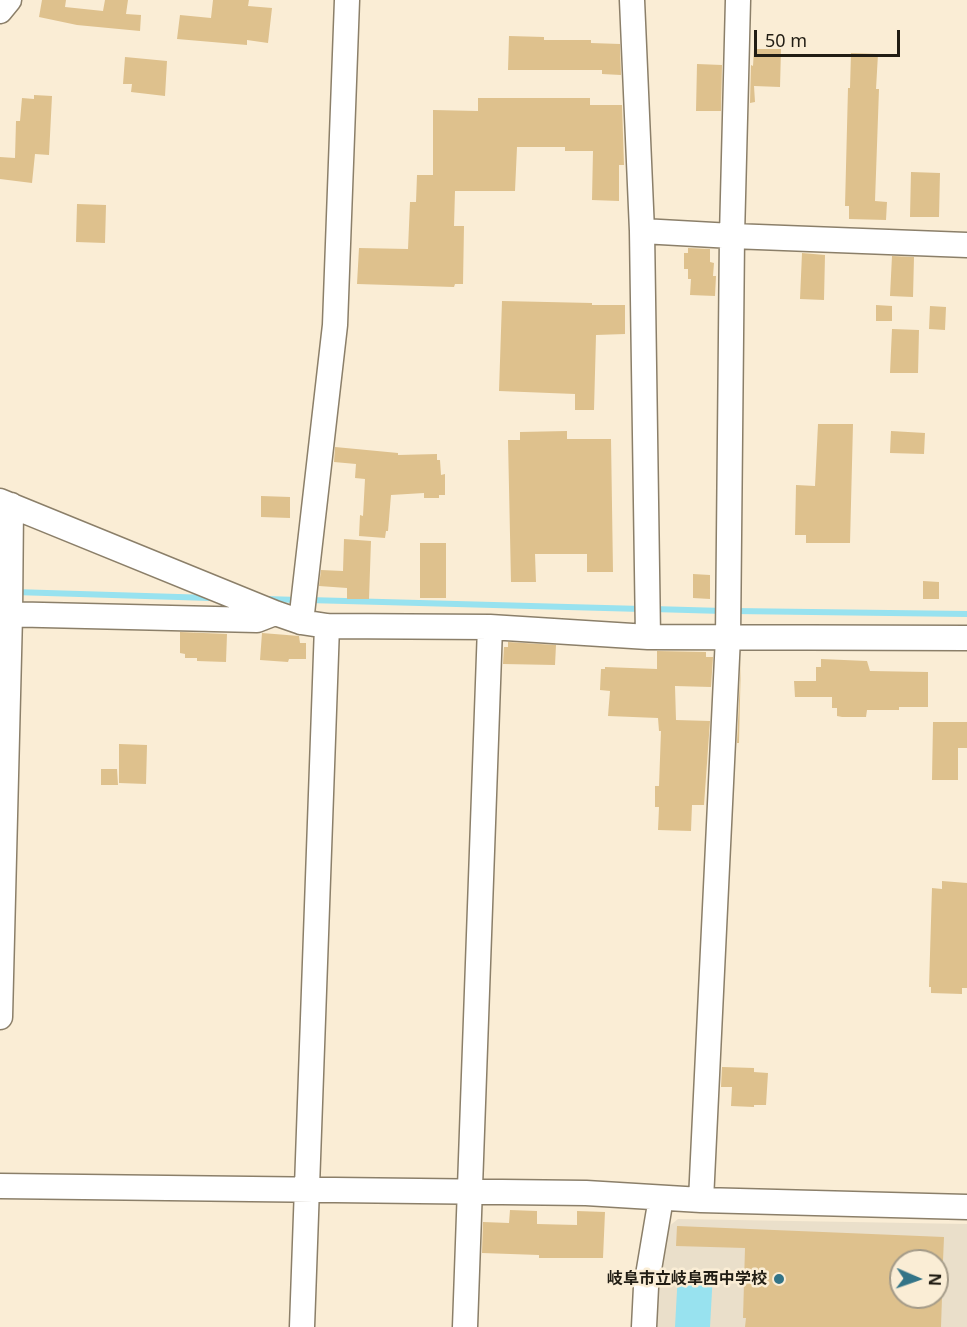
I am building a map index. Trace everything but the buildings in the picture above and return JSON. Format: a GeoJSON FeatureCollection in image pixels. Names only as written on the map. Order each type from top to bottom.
{"type":"FeatureCollection","features":[{"type":"Feature","properties":{"kind":"street"},"geometry":{"type":"LineString","coordinates":[[0,11],[9,0]]}},
{"type":"Feature","properties":{"kind":"street"},"geometry":{"type":"LineString","coordinates":[[301,622],[335,325],[346,0]]}},
{"type":"Feature","properties":{"kind":"street"},"geometry":{"type":"LineString","coordinates":[[632,0],[642,231],[648,637]]}},
{"type":"Feature","properties":{"kind":"street"},"geometry":{"type":"LineString","coordinates":[[701,1200],[728,637],[732,236],[738,0]]}},
{"type":"Feature","properties":{"kind":"street"},"geometry":{"type":"LineString","coordinates":[[642,231],[967,245]]}},
{"type":"Feature","properties":{"kind":"street"},"geometry":{"type":"LineString","coordinates":[[0,1017],[5,503],[275,613],[301,622],[327,626],[490,627],[648,637],[967,638]]}},
{"type":"Feature","properties":{"kind":"street"},"geometry":{"type":"LineString","coordinates":[[5,615],[257,620],[275,613]]}},
{"type":"Feature","properties":{"kind":"street"},"geometry":{"type":"LineString","coordinates":[[302,1327],[327,626]]}},
{"type":"Feature","properties":{"kind":"street"},"geometry":{"type":"LineString","coordinates":[[465,1327],[490,627]]}},
{"type":"Feature","properties":{"kind":"street"},"geometry":{"type":"LineString","coordinates":[[0,1186],[586,1193],[701,1200],[967,1207]]}},
{"type":"Feature","properties":{"kind":"street"},"geometry":{"type":"LineString","coordinates":[[644,1327],[646,1287],[661,1198]]}},
{"type":"Feature","properties":{"kind":"shaded area","name":"岐阜市立岐阜西中学校"},"geometry":{"type":"Polygon","coordinates":[[[678,1219],[967,1224],[967,1327],[651,1327],[668,1227],[678,1219]]]}},
{"type":"Feature","properties":{"kind":"water"},"geometry":{"type":"Polygon","coordinates":[[[678,1272],[713,1273],[710,1327],[675,1327],[678,1272]]]}},
{"type":"Feature","properties":{"kind":"waterway"},"geometry":{"type":"LineString","coordinates":[[14,592],[211,598]]}},
{"type":"Feature","properties":{"kind":"waterway"},"geometry":{"type":"LineString","coordinates":[[266,599],[298,600]]}},
{"type":"Feature","properties":{"kind":"waterway"},"geometry":{"type":"LineString","coordinates":[[308,600],[642,609]]}},
{"type":"Feature","properties":{"kind":"waterway"},"geometry":{"type":"LineString","coordinates":[[653,609],[723,611]]}},
{"type":"Feature","properties":{"kind":"waterway"},"geometry":{"type":"LineString","coordinates":[[734,611],[967,614]]}},
{"type":"Feature","properties":{"kind":"place","name":"岐阜市立岐阜西中学校"},"geometry":{"type":"Point","coordinates":[779,1279]}}]}
